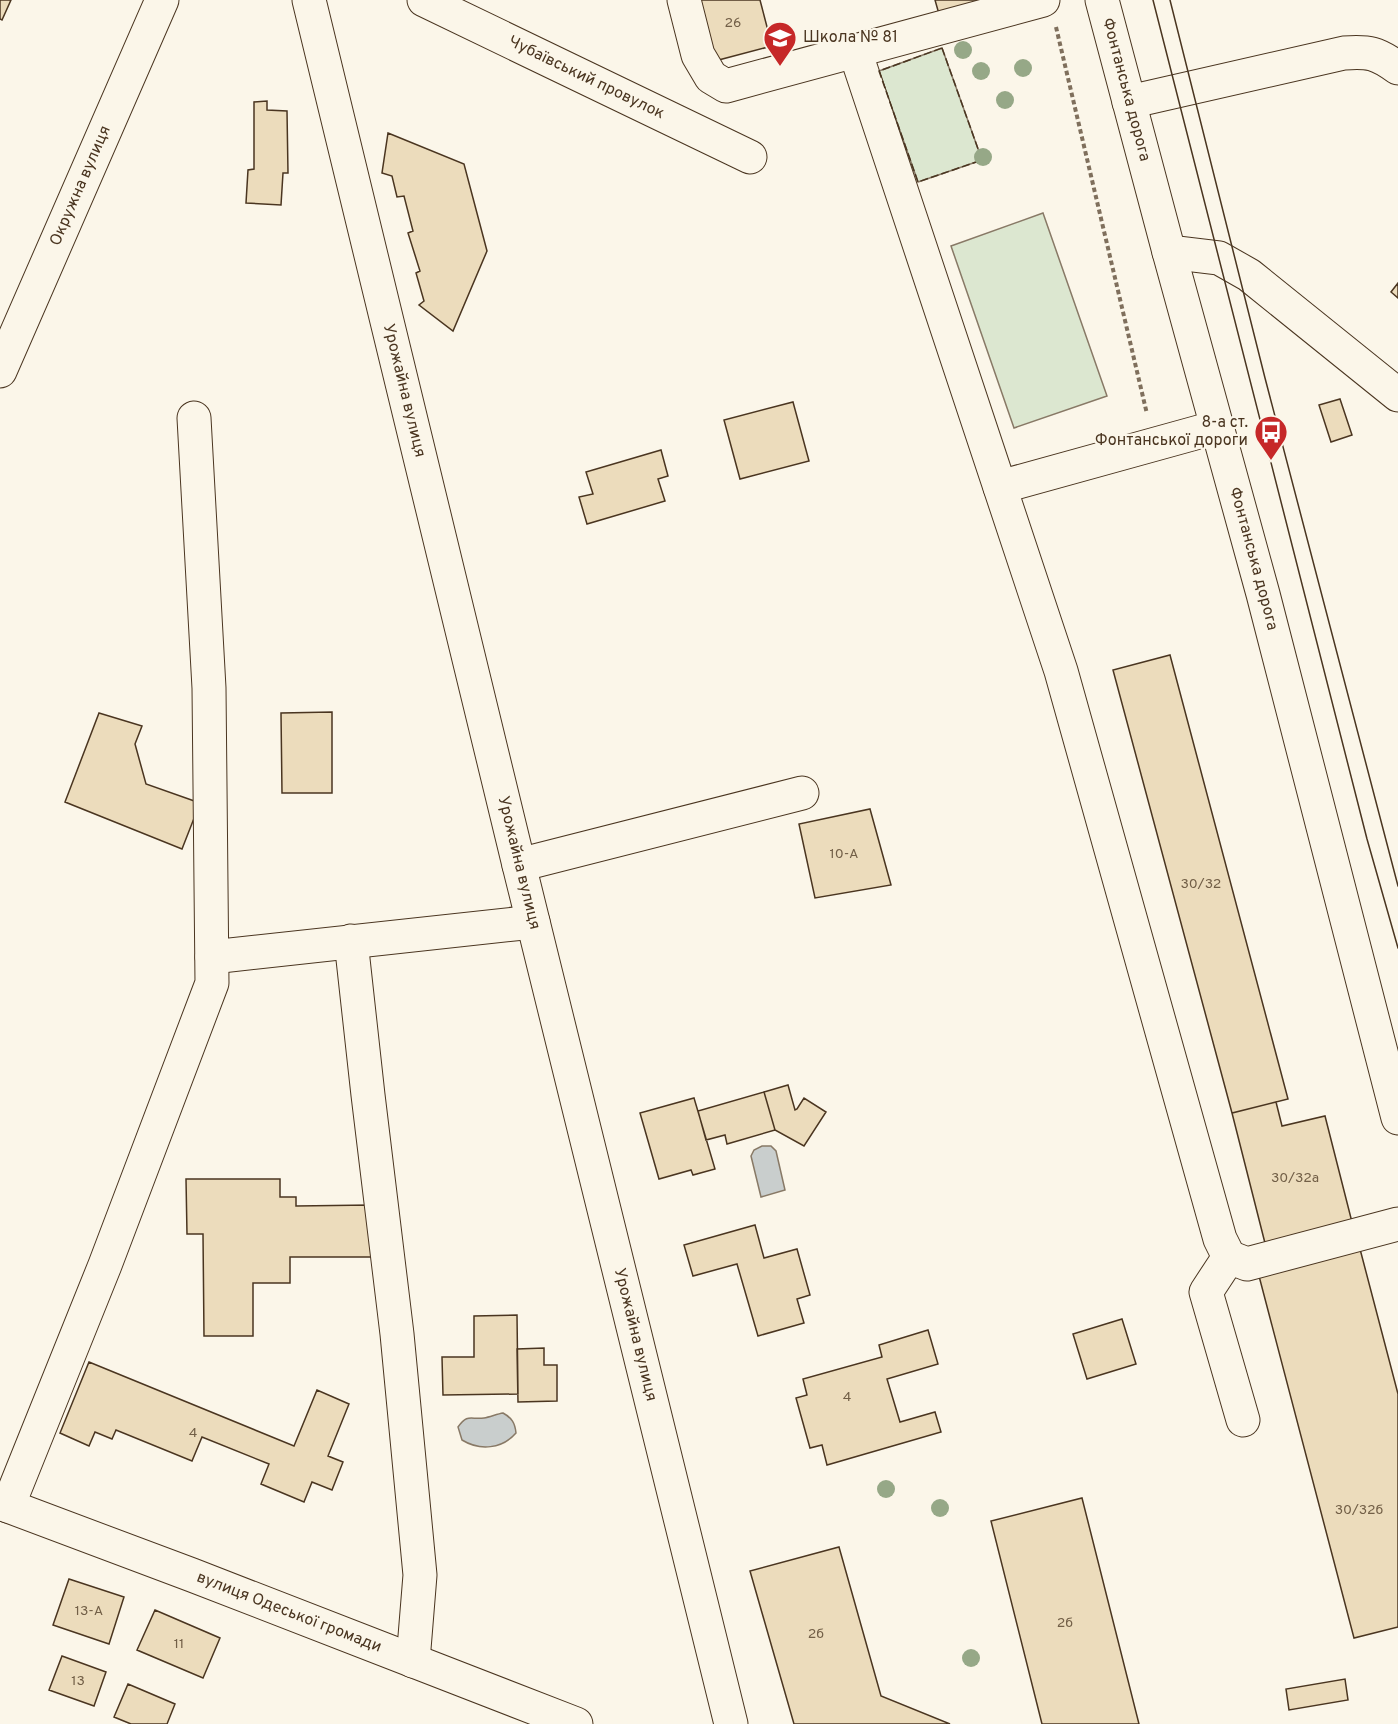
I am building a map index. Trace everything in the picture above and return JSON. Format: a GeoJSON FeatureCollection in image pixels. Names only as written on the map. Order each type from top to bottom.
{"type":"FeatureCollection","features":[{"type":"Feature","properties":{"kind":"street","name":"Окружна вулиця"},"geometry":{"type":"LineString","coordinates":[[0,371],[162,0]]}},
{"type":"Feature","properties":{"kind":"street","name":"Урожайна вулиця"},"geometry":{"type":"LineString","coordinates":[[309,0],[731,1724]]}},
{"type":"Feature","properties":{"kind":"street","name":"Чубаївський провулок"},"geometry":{"type":"LineString","coordinates":[[424,0],[750,156]]}},
{"type":"Feature","properties":{"kind":"street"},"geometry":{"type":"LineString","coordinates":[[684,0],[698,55],[711,77],[726,86],[855,51],[1049,11]]}},
{"type":"Feature","properties":{"kind":"street","name":"Фонтанська дорога"},"geometry":{"type":"LineString","coordinates":[[1102,0],[1266,605],[1398,1118]]}},
{"type":"Feature","properties":{"kind":"street"},"geometry":{"type":"LineString","coordinates":[[855,51],[1061,671],[1220,1239],[1229,1257],[1247,1264],[1398,1224]]}},
{"type":"Feature","properties":{"kind":"street"},"geometry":{"type":"LineString","coordinates":[[1129,102],[1344,53],[1365,51],[1382,57],[1398,68]]}},
{"type":"Feature","properties":{"kind":"street"},"geometry":{"type":"LineString","coordinates":[[1169,252],[1219,258],[1236,266],[1398,395]]}},
{"type":"Feature","properties":{"kind":"street"},"geometry":{"type":"LineString","coordinates":[[4,1504],[105,1265],[212,983],[209,688],[194,418]]}},
{"type":"Feature","properties":{"kind":"street"},"geometry":{"type":"LineString","coordinates":[[1000,487],[1217,427]]}},
{"type":"Feature","properties":{"kind":"street"},"geometry":{"type":"LineString","coordinates":[[519,865],[801,793]]}},
{"type":"Feature","properties":{"kind":"street"},"geometry":{"type":"LineString","coordinates":[[212,957],[533,922]]}},
{"type":"Feature","properties":{"kind":"street"},"geometry":{"type":"LineString","coordinates":[[351,941],[397,1334],[420,1575],[413,1661]]}},
{"type":"Feature","properties":{"kind":"street"},"geometry":{"type":"LineString","coordinates":[[1229,1257],[1206,1292],[1243,1420]]}},
{"type":"Feature","properties":{"kind":"street","name":"вулиця Одеської громади"},"geometry":{"type":"LineString","coordinates":[[4,1504],[576,1724]]}},
{"type":"Feature","properties":{"kind":"path"},"geometry":{"type":"LineString","coordinates":[[1049,11],[1154,444]]}},
{"type":"Feature","properties":{"kind":"green space"},"geometry":{"type":"Polygon","coordinates":[[[942,48],[982,160],[918,182],[879,71],[942,48]]]}},
{"type":"Feature","properties":{"kind":"green space"},"geometry":{"type":"Polygon","coordinates":[[[1043,213],[1107,396],[1014,428],[951,246],[1043,213]]]}},
{"type":"Feature","properties":{"kind":"shaded area"},"geometry":{"type":"Polygon","coordinates":[[[762,1146],[771,1146],[776,1151],[785,1190],[761,1197],[751,1156],[754,1150],[762,1146]]]}},
{"type":"Feature","properties":{"kind":"shaded area"},"geometry":{"type":"Polygon","coordinates":[[[503,1413],[511,1419],[516,1433],[504,1442],[483,1447],[462,1440],[458,1427],[464,1420],[503,1413]]]}},
{"type":"Feature","properties":{"kind":"building"},"geometry":{"type":"Polygon","coordinates":[[[0,0],[11,0],[2,20],[0,19],[0,0]]]}},
{"type":"Feature","properties":{"kind":"building"},"geometry":{"type":"Polygon","coordinates":[[[695,0],[760,0],[772,46],[711,62],[695,0]]]}},
{"type":"Feature","properties":{"kind":"building"},"geometry":{"type":"Polygon","coordinates":[[[935,0],[996,0],[939,14],[935,0]]]}},
{"type":"Feature","properties":{"kind":"building"},"geometry":{"type":"Polygon","coordinates":[[[267,101],[267,110],[287,111],[288,173],[283,173],[281,205],[246,203],[248,170],[254,169],[254,102],[267,101]]]}},
{"type":"Feature","properties":{"kind":"building"},"geometry":{"type":"Polygon","coordinates":[[[388,133],[464,164],[487,251],[453,331],[419,305],[424,301],[416,273],[420,271],[408,233],[413,231],[404,196],[397,197],[392,176],[382,173],[388,133]]]}},
{"type":"Feature","properties":{"kind":"building"},"geometry":{"type":"Polygon","coordinates":[[[1398,283],[1398,298],[1391,292],[1398,283]]]}},
{"type":"Feature","properties":{"kind":"building"},"geometry":{"type":"Polygon","coordinates":[[[1340,399],[1352,435],[1331,442],[1319,405],[1340,399]]]}},
{"type":"Feature","properties":{"kind":"building"},"geometry":{"type":"Polygon","coordinates":[[[793,402],[809,461],[740,479],[724,420],[793,402]]]}},
{"type":"Feature","properties":{"kind":"building"},"geometry":{"type":"Polygon","coordinates":[[[661,450],[668,476],[658,479],[665,501],[587,524],[579,497],[593,494],[586,472],[661,450]]]}},
{"type":"Feature","properties":{"kind":"building"},"geometry":{"type":"Polygon","coordinates":[[[1170,655],[1288,1099],[1232,1113],[1113,670],[1170,655]]]}},
{"type":"Feature","properties":{"kind":"building"},"geometry":{"type":"Polygon","coordinates":[[[332,712],[332,793],[282,793],[281,713],[332,712]]]}},
{"type":"Feature","properties":{"kind":"building"},"geometry":{"type":"Polygon","coordinates":[[[99,713],[142,726],[135,744],[146,784],[200,803],[182,849],[65,802],[99,713]]]}},
{"type":"Feature","properties":{"kind":"building"},"geometry":{"type":"Polygon","coordinates":[[[870,809],[891,885],[815,898],[799,824],[870,809]]]}},
{"type":"Feature","properties":{"kind":"building"},"geometry":{"type":"Polygon","coordinates":[[[788,1085],[795,1110],[804,1098],[826,1112],[804,1146],[775,1130],[764,1092],[788,1085]]]}},
{"type":"Feature","properties":{"kind":"building"},"geometry":{"type":"Polygon","coordinates":[[[764,1092],[775,1130],[727,1144],[725,1135],[706,1140],[698,1111],[764,1092]]]}},
{"type":"Feature","properties":{"kind":"building"},"geometry":{"type":"Polygon","coordinates":[[[694,1098],[715,1169],[693,1175],[691,1170],[659,1179],[640,1113],[694,1098]]]}},
{"type":"Feature","properties":{"kind":"building"},"geometry":{"type":"Polygon","coordinates":[[[1276,1102],[1282,1126],[1325,1116],[1354,1230],[1267,1251],[1232,1113],[1276,1102]]]}},
{"type":"Feature","properties":{"kind":"building"},"geometry":{"type":"Polygon","coordinates":[[[186,1179],[280,1179],[280,1197],[296,1197],[296,1206],[371,1205],[371,1257],[290,1257],[290,1283],[253,1283],[253,1336],[204,1336],[203,1234],[187,1234],[186,1179]]]}},
{"type":"Feature","properties":{"kind":"building"},"geometry":{"type":"Polygon","coordinates":[[[755,1225],[764,1258],[797,1249],[810,1295],[797,1299],[804,1323],[758,1336],[737,1264],[693,1276],[684,1245],[755,1225]]]}},
{"type":"Feature","properties":{"kind":"building"},"geometry":{"type":"Polygon","coordinates":[[[1360,1249],[1398,1394],[1398,1627],[1354,1638],[1259,1276],[1360,1249]]]}},
{"type":"Feature","properties":{"kind":"building"},"geometry":{"type":"Polygon","coordinates":[[[517,1315],[518,1394],[443,1395],[442,1357],[474,1357],[474,1316],[517,1315]]]}},
{"type":"Feature","properties":{"kind":"building"},"geometry":{"type":"Polygon","coordinates":[[[1122,1319],[1136,1364],[1087,1379],[1073,1334],[1122,1319]]]}},
{"type":"Feature","properties":{"kind":"building"},"geometry":{"type":"Polygon","coordinates":[[[928,1330],[938,1364],[887,1379],[900,1422],[935,1412],[941,1432],[827,1465],[822,1445],[810,1448],[796,1398],[807,1395],[803,1379],[882,1357],[879,1345],[928,1330]]]}},
{"type":"Feature","properties":{"kind":"building"},"geometry":{"type":"Polygon","coordinates":[[[544,1348],[544,1365],[557,1365],[557,1401],[518,1402],[517,1349],[544,1348]]]}},
{"type":"Feature","properties":{"kind":"building"},"geometry":{"type":"Polygon","coordinates":[[[89,1362],[294,1446],[317,1390],[349,1404],[328,1456],[343,1462],[332,1490],[312,1482],[304,1502],[261,1484],[269,1464],[202,1437],[192,1461],[116,1430],[112,1439],[95,1432],[89,1446],[60,1433],[89,1362]]]}},
{"type":"Feature","properties":{"kind":"building"},"geometry":{"type":"Polygon","coordinates":[[[1082,1498],[1139,1724],[1042,1724],[991,1521],[1082,1498]]]}},
{"type":"Feature","properties":{"kind":"building"},"geometry":{"type":"Polygon","coordinates":[[[839,1547],[881,1696],[950,1724],[794,1724],[750,1571],[839,1547]]]}},
{"type":"Feature","properties":{"kind":"building"},"geometry":{"type":"Polygon","coordinates":[[[69,1579],[124,1597],[109,1644],[53,1625],[69,1579]]]}},
{"type":"Feature","properties":{"kind":"building"},"geometry":{"type":"Polygon","coordinates":[[[155,1610],[220,1638],[203,1678],[137,1650],[155,1610]]]}},
{"type":"Feature","properties":{"kind":"building"},"geometry":{"type":"Polygon","coordinates":[[[62,1656],[106,1672],[94,1706],[49,1690],[62,1656]]]}},
{"type":"Feature","properties":{"kind":"building"},"geometry":{"type":"Polygon","coordinates":[[[1345,1679],[1348,1700],[1289,1710],[1286,1689],[1345,1679]]]}},
{"type":"Feature","properties":{"kind":"building"},"geometry":{"type":"Polygon","coordinates":[[[128,1684],[175,1704],[167,1724],[131,1724],[114,1717],[128,1684]]]}},
{"type":"Feature","properties":{"kind":"tram line"},"geometry":{"type":"LineString","coordinates":[[1153,0],[1367,839],[1398,948]]}},
{"type":"Feature","properties":{"kind":"tram line"},"geometry":{"type":"LineString","coordinates":[[1170,0],[1265,378],[1398,886]]}},
{"type":"Feature","properties":{"kind":"fence"},"geometry":{"type":"LineString","coordinates":[[942,48],[982,160],[918,182],[879,71],[942,48]]}},
{"type":"Feature","properties":{"kind":"place","name":"Школа № 81"},"geometry":{"type":"Point","coordinates":[780,67]}},
{"type":"Feature","properties":{"kind":"place","name":"8-а ст. Фонтанської дороги"},"geometry":{"type":"Point","coordinates":[1271,461]}}]}
